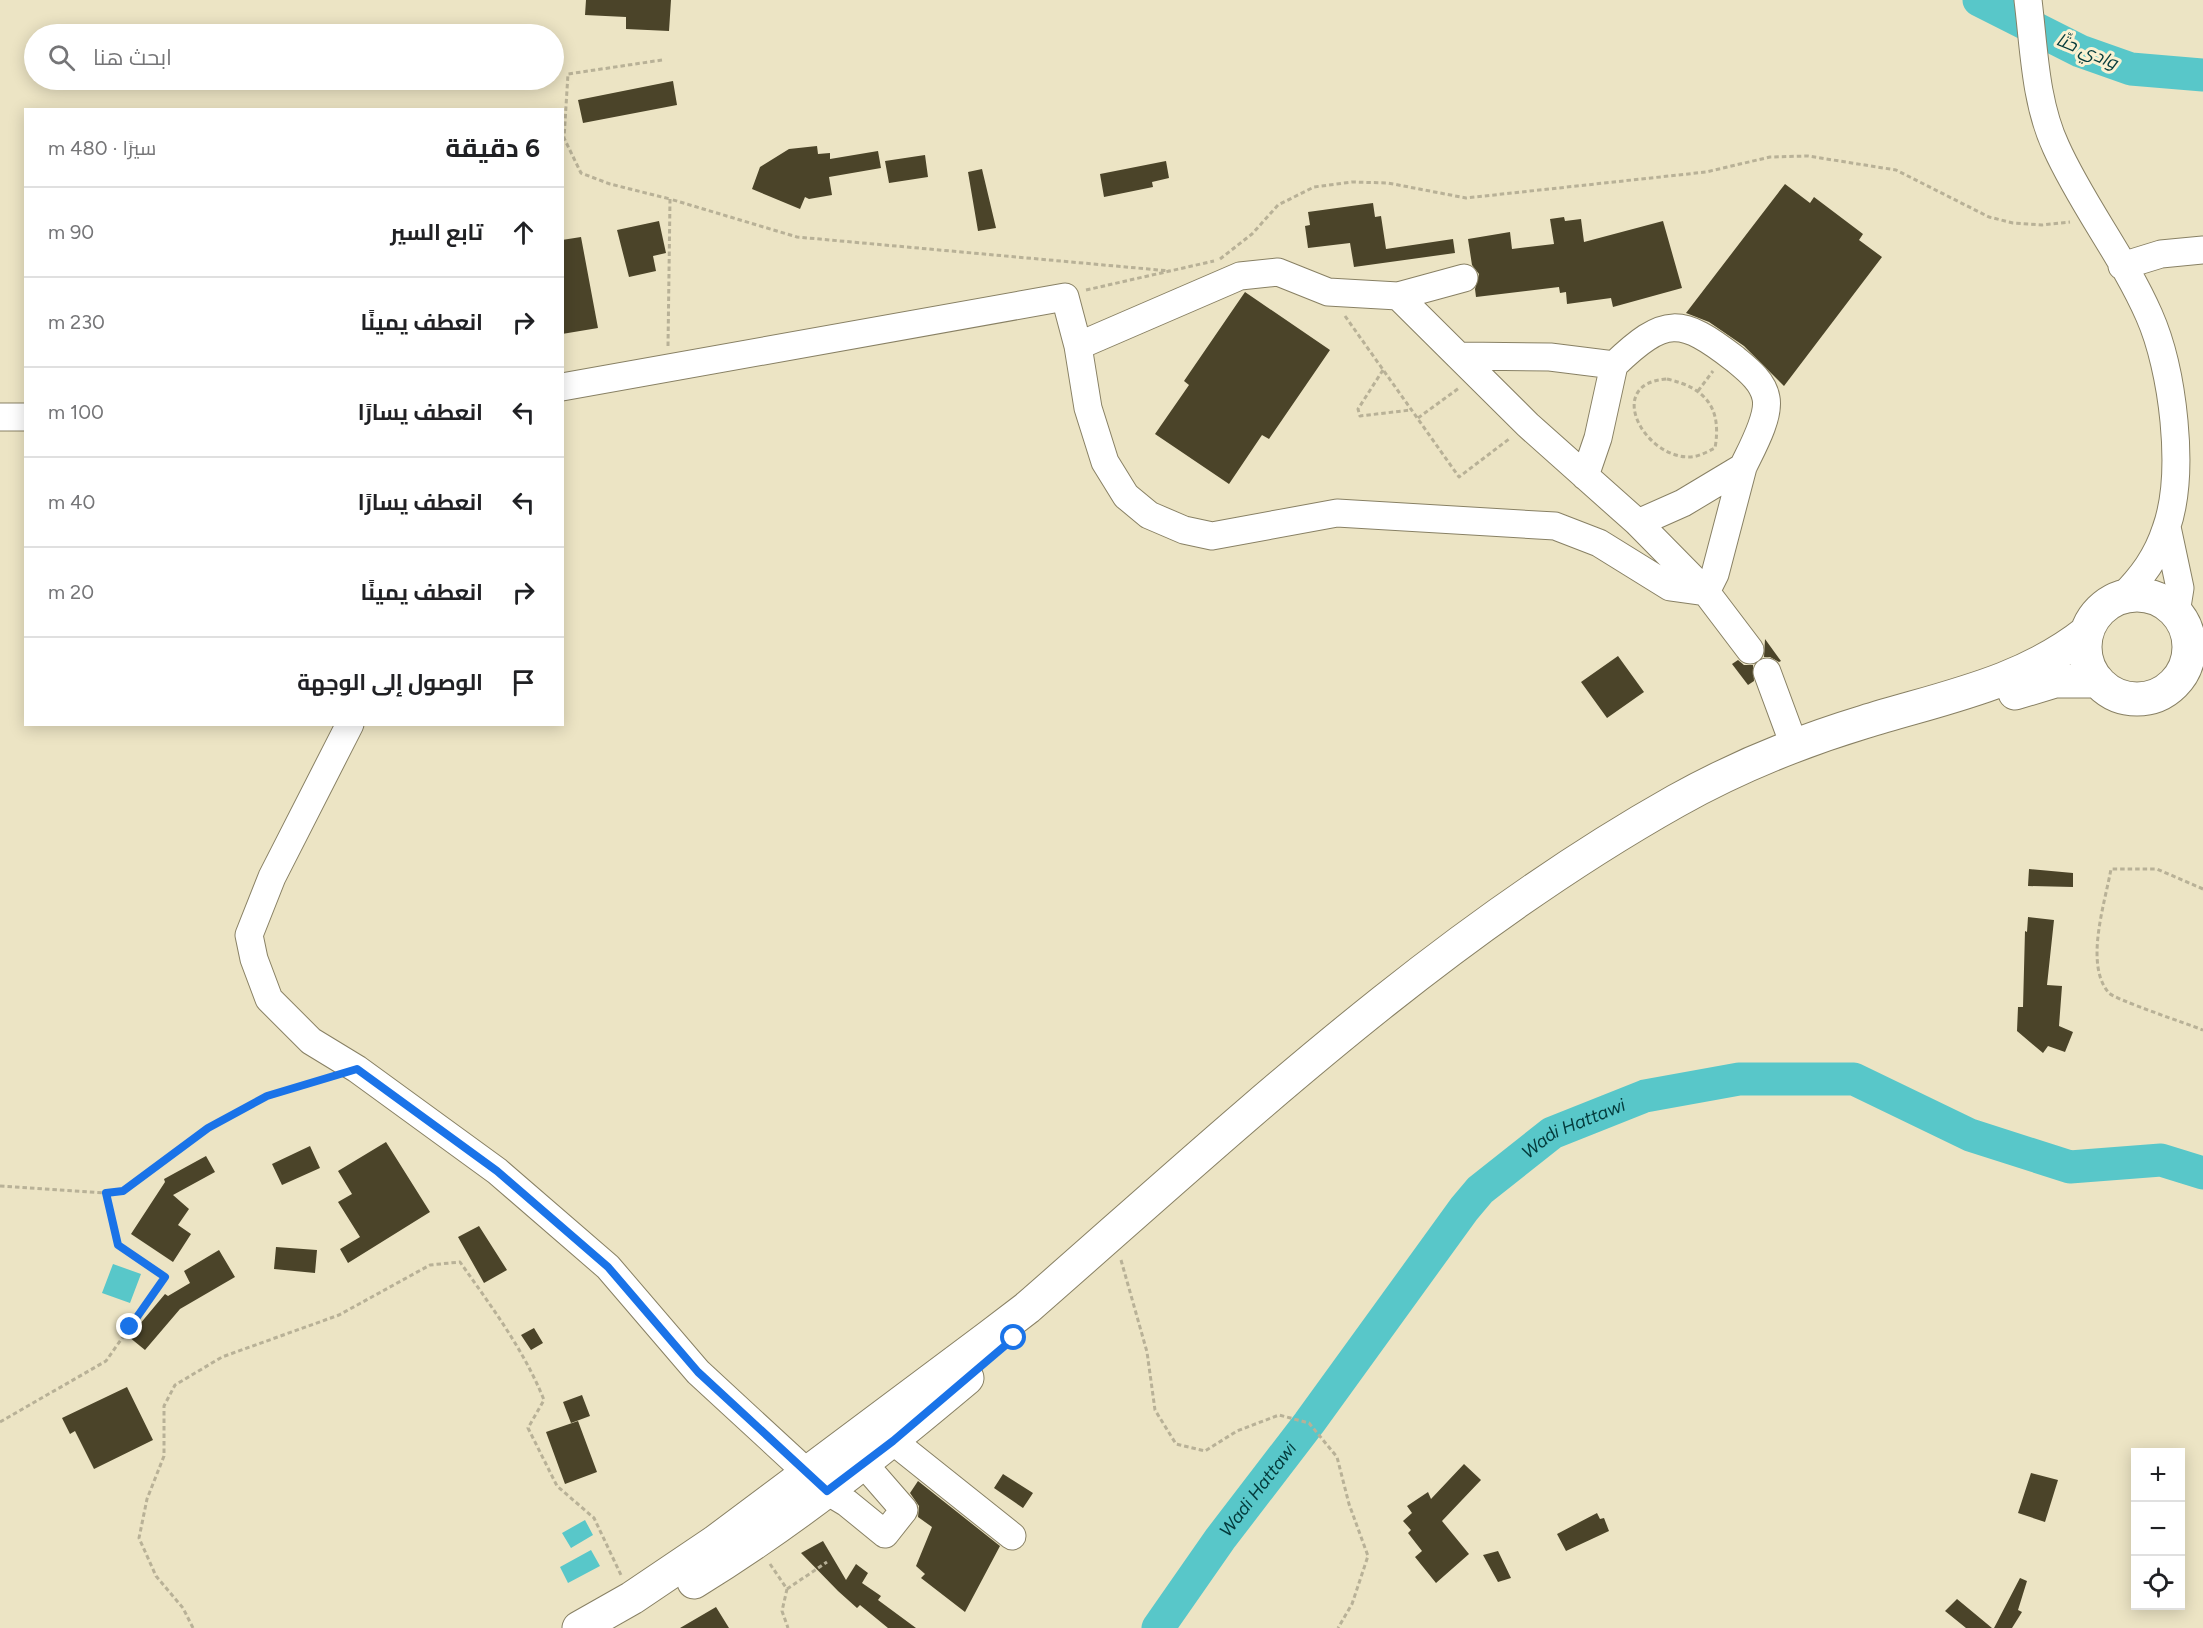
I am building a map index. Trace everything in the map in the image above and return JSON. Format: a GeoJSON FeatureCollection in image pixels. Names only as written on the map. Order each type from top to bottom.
{"type":"FeatureCollection","features":[{"type":"Feature","properties":{"kind":"main road"},"geometry":{"type":"LineString","coordinates":[[2158,695],[2173,685],[2183,672],[2189,655],[2189,634],[2161,601],[2142,595],[2122,597],[2106,605],[2094,617],[2087,632],[2085,650],[2089,666],[2098,681],[2110,692],[2126,698],[2142,699],[2203,690]]}},
{"type":"Feature","properties":{"kind":"main road"},"geometry":{"type":"LineString","coordinates":[[615,1628],[756,1542],[817,1482],[1027,1308],[1345,1033],[1465,940],[1578,861],[1675,802],[1722,777],[1794,745],[2003,680],[2051,659],[2087,632]]}},
{"type":"Feature","properties":{"kind":"main road"},"geometry":{"type":"LineString","coordinates":[[579,1628],[632,1598],[715,1542],[817,1482],[864,1464],[1343,1059],[1453,972],[1584,878],[1682,818],[1773,771],[1859,738],[2055,681],[2098,681]]}},
{"type":"Feature","properties":{"kind":"street"},"geometry":{"type":"LineString","coordinates":[[2028,0],[2042,108],[2055,146],[2149,315],[2165,363],[2175,433],[2174,483],[2167,527],[2142,577],[2122,597]]}},
{"type":"Feature","properties":{"kind":"street"},"geometry":{"type":"LineString","coordinates":[[2122,266],[2161,254],[2203,250]]}},
{"type":"Feature","properties":{"kind":"street"},"geometry":{"type":"LineString","coordinates":[[1078,346],[1240,276],[1278,272],[1328,292],[1398,296],[1464,278]]}},
{"type":"Feature","properties":{"kind":"street"},"geometry":{"type":"LineString","coordinates":[[1398,296],[1528,424],[1638,522],[1706,592],[1750,650]]}},
{"type":"Feature","properties":{"kind":"street"},"geometry":{"type":"LineString","coordinates":[[564,387],[668,366],[1065,297],[1078,346],[1088,408],[1105,462],[1126,496],[1149,515],[1184,530],[1212,536],[1337,513],[1555,526],[1599,543],[1670,587],[1706,592]]}},
{"type":"Feature","properties":{"kind":"street"},"geometry":{"type":"LineString","coordinates":[[1585,476],[1598,438],[1614,365],[1634,346],[1659,332],[1682,327],[1704,335],[1753,373],[1767,398],[1763,422],[1743,467],[1715,574],[1706,592]]}},
{"type":"Feature","properties":{"kind":"street"},"geometry":{"type":"LineString","coordinates":[[1469,365],[1550,357],[1614,365]]}},
{"type":"Feature","properties":{"kind":"street"},"geometry":{"type":"LineString","coordinates":[[0,417],[24,417]]}},
{"type":"Feature","properties":{"kind":"street"},"geometry":{"type":"LineString","coordinates":[[1638,522],[1683,503],[1743,467]]}},
{"type":"Feature","properties":{"kind":"street"},"geometry":{"type":"LineString","coordinates":[[2167,527],[2189,634]]}},
{"type":"Feature","properties":{"kind":"street"},"geometry":{"type":"LineString","coordinates":[[1767,672],[1794,745]]}},
{"type":"Feature","properties":{"kind":"street"},"geometry":{"type":"LineString","coordinates":[[349,726],[272,877],[249,935],[254,959],[269,999],[311,1041],[357,1069],[497,1171],[608,1267],[698,1372],[817,1482],[885,1534],[904,1510],[864,1464]]}},
{"type":"Feature","properties":{"kind":"street"},"geometry":{"type":"LineString","coordinates":[[893,1441],[1012,1536]]}},
{"type":"Feature","properties":{"kind":"path"},"geometry":{"type":"LineString","coordinates":[[662,60],[568,74],[564,138],[580,173],[610,184],[797,237],[1174,271]]}},
{"type":"Feature","properties":{"kind":"path"},"geometry":{"type":"LineString","coordinates":[[1065,297],[1107,284],[1219,260],[1252,234],[1278,205],[1314,187],[1352,182],[1388,183],[1466,198],[1706,172],[1770,157],[1808,156],[1896,170],[1960,204],[1989,217],[2013,223],[2042,225],[2094,219]]}},
{"type":"Feature","properties":{"kind":"path"},"geometry":{"type":"LineString","coordinates":[[668,366],[670,200]]}},
{"type":"Feature","properties":{"kind":"path"},"geometry":{"type":"LineString","coordinates":[[1328,292],[1459,477],[1528,424]]}},
{"type":"Feature","properties":{"kind":"path"},"geometry":{"type":"LineString","coordinates":[[1418,418],[1469,365]]}},
{"type":"Feature","properties":{"kind":"path"},"geometry":{"type":"LineString","coordinates":[[1383,370],[1358,409],[1360,416],[1412,410]]}},
{"type":"Feature","properties":{"kind":"path"},"geometry":{"type":"LineString","coordinates":[[1667,379],[1683,383],[1698,391],[1712,406],[1718,422],[1715,448],[1690,457],[1674,456],[1660,448],[1639,427],[1635,396],[1646,383],[1652,380],[1667,379]]}},
{"type":"Feature","properties":{"kind":"path"},"geometry":{"type":"LineString","coordinates":[[2203,889],[2157,869],[2111,869],[2097,945],[2098,975],[2110,995],[2203,1030]]}},
{"type":"Feature","properties":{"kind":"path"},"geometry":{"type":"LineString","coordinates":[[0,1186],[106,1193],[123,1191],[208,1128],[267,1096],[357,1069]]}},
{"type":"Feature","properties":{"kind":"path"},"geometry":{"type":"LineString","coordinates":[[0,1422],[106,1360],[165,1277],[118,1245],[106,1193]]}},
{"type":"Feature","properties":{"kind":"path"},"geometry":{"type":"LineString","coordinates":[[1118,1250],[1147,1352],[1155,1410],[1176,1444],[1205,1451],[1237,1431],[1279,1415],[1309,1423],[1337,1457],[1349,1504],[1368,1556],[1352,1604],[1338,1628]]}},
{"type":"Feature","properties":{"kind":"path"},"geometry":{"type":"LineString","coordinates":[[193,1628],[183,1608],[156,1576],[139,1538],[147,1499],[164,1456],[164,1406],[175,1385],[222,1357],[339,1315],[430,1265],[460,1262],[500,1320],[537,1381],[544,1400],[528,1428],[557,1486],[594,1518],[632,1598]]}},
{"type":"Feature","properties":{"kind":"path"},"geometry":{"type":"LineString","coordinates":[[756,1542],[787,1589]]}},
{"type":"Feature","properties":{"kind":"path"},"geometry":{"type":"LineString","coordinates":[[788,1628],[782,1611],[787,1589],[827,1562]]}},
{"type":"Feature","properties":{"kind":"water"},"geometry":{"type":"Polygon","coordinates":[[[113,1264],[141,1274],[130,1303],[102,1293],[113,1264]]]}},
{"type":"Feature","properties":{"kind":"water"},"geometry":{"type":"Polygon","coordinates":[[[585,1520],[593,1535],[571,1548],[562,1533],[585,1520]]]}},
{"type":"Feature","properties":{"kind":"water"},"geometry":{"type":"Polygon","coordinates":[[[591,1550],[600,1566],[568,1583],[560,1567],[591,1550]]]}},
{"type":"Feature","properties":{"kind":"building"},"geometry":{"type":"Polygon","coordinates":[[[586,0],[671,0],[669,31],[626,29],[626,17],[585,15],[586,0]]]}},
{"type":"Feature","properties":{"kind":"building"},"geometry":{"type":"Polygon","coordinates":[[[673,81],[677,105],[583,123],[578,100],[673,81]]]}},
{"type":"Feature","properties":{"kind":"building"},"geometry":{"type":"Polygon","coordinates":[[[817,146],[818,154],[830,153],[830,159],[878,151],[881,168],[829,177],[832,195],[809,199],[805,197],[800,209],[752,189],[760,167],[789,149],[817,146]]]}},
{"type":"Feature","properties":{"kind":"building"},"geometry":{"type":"Polygon","coordinates":[[[925,155],[928,177],[889,183],[885,161],[925,155]]]}},
{"type":"Feature","properties":{"kind":"building"},"geometry":{"type":"Polygon","coordinates":[[[1166,161],[1169,178],[1152,182],[1153,187],[1104,197],[1100,174],[1166,161]]]}},
{"type":"Feature","properties":{"kind":"building"},"geometry":{"type":"Polygon","coordinates":[[[982,169],[996,228],[978,231],[968,172],[982,169]]]}},
{"type":"Feature","properties":{"kind":"building"},"geometry":{"type":"Polygon","coordinates":[[[1785,184],[1810,203],[1814,197],[1863,234],[1859,240],[1882,257],[1784,386],[1744,346],[1709,322],[1686,313],[1785,184]]]}},
{"type":"Feature","properties":{"kind":"building"},"geometry":{"type":"Polygon","coordinates":[[[1373,203],[1375,217],[1381,216],[1386,249],[1453,239],[1455,253],[1354,267],[1350,243],[1308,248],[1305,226],[1310,225],[1308,212],[1373,203]]]}},
{"type":"Feature","properties":{"kind":"building"},"geometry":{"type":"Polygon","coordinates":[[[1564,217],[1565,221],[1581,219],[1584,242],[1663,221],[1682,288],[1613,307],[1611,298],[1567,304],[1566,292],[1560,293],[1559,287],[1476,297],[1475,289],[1479,274],[1472,265],[1468,239],[1510,232],[1512,249],[1554,244],[1550,219],[1564,217]]]}},
{"type":"Feature","properties":{"kind":"building"},"geometry":{"type":"Polygon","coordinates":[[[659,221],[666,253],[653,256],[656,271],[629,277],[617,230],[659,221]]]}},
{"type":"Feature","properties":{"kind":"building"},"geometry":{"type":"Polygon","coordinates":[[[581,237],[598,328],[564,334],[564,240],[581,237]]]}},
{"type":"Feature","properties":{"kind":"building"},"geometry":{"type":"Polygon","coordinates":[[[1245,292],[1330,350],[1269,439],[1262,435],[1229,484],[1155,434],[1189,385],[1184,381],[1245,292]]]}},
{"type":"Feature","properties":{"kind":"building"},"geometry":{"type":"Polygon","coordinates":[[[1765,639],[1781,661],[1764,657],[1765,639]]]}},
{"type":"Feature","properties":{"kind":"building"},"geometry":{"type":"Polygon","coordinates":[[[1618,656],[1644,692],[1607,718],[1581,682],[1618,656]]]}},
{"type":"Feature","properties":{"kind":"building"},"geometry":{"type":"Polygon","coordinates":[[[1738,660],[1744,665],[1753,665],[1754,681],[1748,685],[1732,664],[1738,660]]]}},
{"type":"Feature","properties":{"kind":"building"},"geometry":{"type":"Polygon","coordinates":[[[2029,869],[2073,873],[2073,887],[2028,886],[2029,869]]]}},
{"type":"Feature","properties":{"kind":"building"},"geometry":{"type":"Polygon","coordinates":[[[2028,917],[2054,920],[2047,985],[2062,986],[2059,1026],[2073,1032],[2065,1052],[2048,1046],[2043,1053],[2017,1031],[2018,1007],[2023,1007],[2025,931],[2027,932],[2028,917]]]}},
{"type":"Feature","properties":{"kind":"building"},"geometry":{"type":"Polygon","coordinates":[[[386,1142],[430,1212],[348,1263],[340,1249],[360,1237],[338,1202],[352,1194],[338,1171],[386,1142]]]}},
{"type":"Feature","properties":{"kind":"building"},"geometry":{"type":"Polygon","coordinates":[[[310,1146],[320,1168],[282,1185],[272,1164],[310,1146]]]}},
{"type":"Feature","properties":{"kind":"building"},"geometry":{"type":"Polygon","coordinates":[[[206,1156],[215,1172],[173,1195],[189,1209],[178,1225],[191,1234],[173,1262],[131,1234],[165,1182],[164,1179],[206,1156]]]}},
{"type":"Feature","properties":{"kind":"building"},"geometry":{"type":"Polygon","coordinates":[[[479,1226],[507,1270],[484,1283],[458,1237],[479,1226]]]}},
{"type":"Feature","properties":{"kind":"building"},"geometry":{"type":"Polygon","coordinates":[[[276,1247],[317,1250],[315,1273],[274,1269],[276,1247]]]}},
{"type":"Feature","properties":{"kind":"building"},"geometry":{"type":"Polygon","coordinates":[[[219,1250],[235,1277],[180,1309],[145,1350],[129,1337],[165,1294],[168,1296],[190,1283],[184,1271],[219,1250]]]}},
{"type":"Feature","properties":{"kind":"building"},"geometry":{"type":"Polygon","coordinates":[[[534,1328],[543,1343],[531,1350],[521,1335],[534,1328]]]}},
{"type":"Feature","properties":{"kind":"building"},"geometry":{"type":"Polygon","coordinates":[[[127,1387],[153,1440],[94,1469],[75,1431],[70,1434],[62,1418],[127,1387]]]}},
{"type":"Feature","properties":{"kind":"building"},"geometry":{"type":"Polygon","coordinates":[[[582,1395],[590,1416],[571,1423],[563,1402],[582,1395]]]}},
{"type":"Feature","properties":{"kind":"building"},"geometry":{"type":"Polygon","coordinates":[[[578,1421],[597,1472],[565,1484],[546,1432],[578,1421]]]}},
{"type":"Feature","properties":{"kind":"building"},"geometry":{"type":"Polygon","coordinates":[[[1464,1464],[1481,1480],[1442,1521],[1469,1554],[1436,1583],[1415,1557],[1422,1551],[1408,1533],[1411,1530],[1403,1521],[1412,1513],[1407,1506],[1428,1492],[1431,1499],[1464,1464]]]}},
{"type":"Feature","properties":{"kind":"building"},"geometry":{"type":"Polygon","coordinates":[[[2031,1473],[2058,1480],[2045,1522],[2018,1513],[2031,1473]]]}},
{"type":"Feature","properties":{"kind":"building"},"geometry":{"type":"Polygon","coordinates":[[[1003,1474],[1033,1493],[1023,1508],[994,1488],[1003,1474]]]}},
{"type":"Feature","properties":{"kind":"building"},"geometry":{"type":"Polygon","coordinates":[[[918,1481],[1000,1546],[965,1612],[921,1578],[925,1574],[916,1566],[932,1527],[918,1517],[919,1506],[910,1493],[918,1481]]]}},
{"type":"Feature","properties":{"kind":"building"},"geometry":{"type":"Polygon","coordinates":[[[1597,1513],[1600,1519],[1604,1518],[1609,1531],[1566,1551],[1557,1534],[1597,1513]]]}},
{"type":"Feature","properties":{"kind":"building"},"geometry":{"type":"Polygon","coordinates":[[[823,1541],[846,1580],[856,1564],[868,1573],[862,1583],[881,1596],[878,1600],[916,1628],[888,1628],[860,1605],[857,1608],[838,1591],[801,1553],[823,1541]]]}},
{"type":"Feature","properties":{"kind":"building"},"geometry":{"type":"Polygon","coordinates":[[[1498,1551],[1511,1578],[1498,1582],[1483,1555],[1498,1551]]]}},
{"type":"Feature","properties":{"kind":"building"},"geometry":{"type":"Polygon","coordinates":[[[2020,1578],[2027,1581],[2018,1610],[2022,1612],[2012,1628],[1994,1628],[2020,1578]]]}},
{"type":"Feature","properties":{"kind":"building"},"geometry":{"type":"Polygon","coordinates":[[[1957,1599],[1992,1628],[1966,1628],[1945,1611],[1957,1599]]]}},
{"type":"Feature","properties":{"kind":"building"},"geometry":{"type":"Polygon","coordinates":[[[716,1607],[729,1628],[680,1628],[716,1607]]]}},
{"type":"Feature","properties":{"kind":"waterway","name":"وادي حتّا"},"geometry":{"type":"LineString","coordinates":[[1979,0],[2080,51],[2131,69],[2203,75]]}},
{"type":"Feature","properties":{"kind":"waterway","name":"Wadi Hattawi"},"geometry":{"type":"LineString","coordinates":[[1158,1628],[1220,1539],[1309,1423],[1464,1209],[1480,1190],[1552,1133],[1645,1096],[1739,1079],[1854,1079],[1970,1135],[2070,1167],[2161,1160],[2203,1173]]}},
{"type":"Feature","properties":{"kind":"route"},"geometry":{"type":"LineString","coordinates":[[130,1327],[165,1277],[118,1245],[106,1193],[123,1191],[208,1128],[267,1096],[357,1069],[497,1171],[608,1267],[698,1372],[827,1491],[893,1441],[1014,1338]]}}]}
